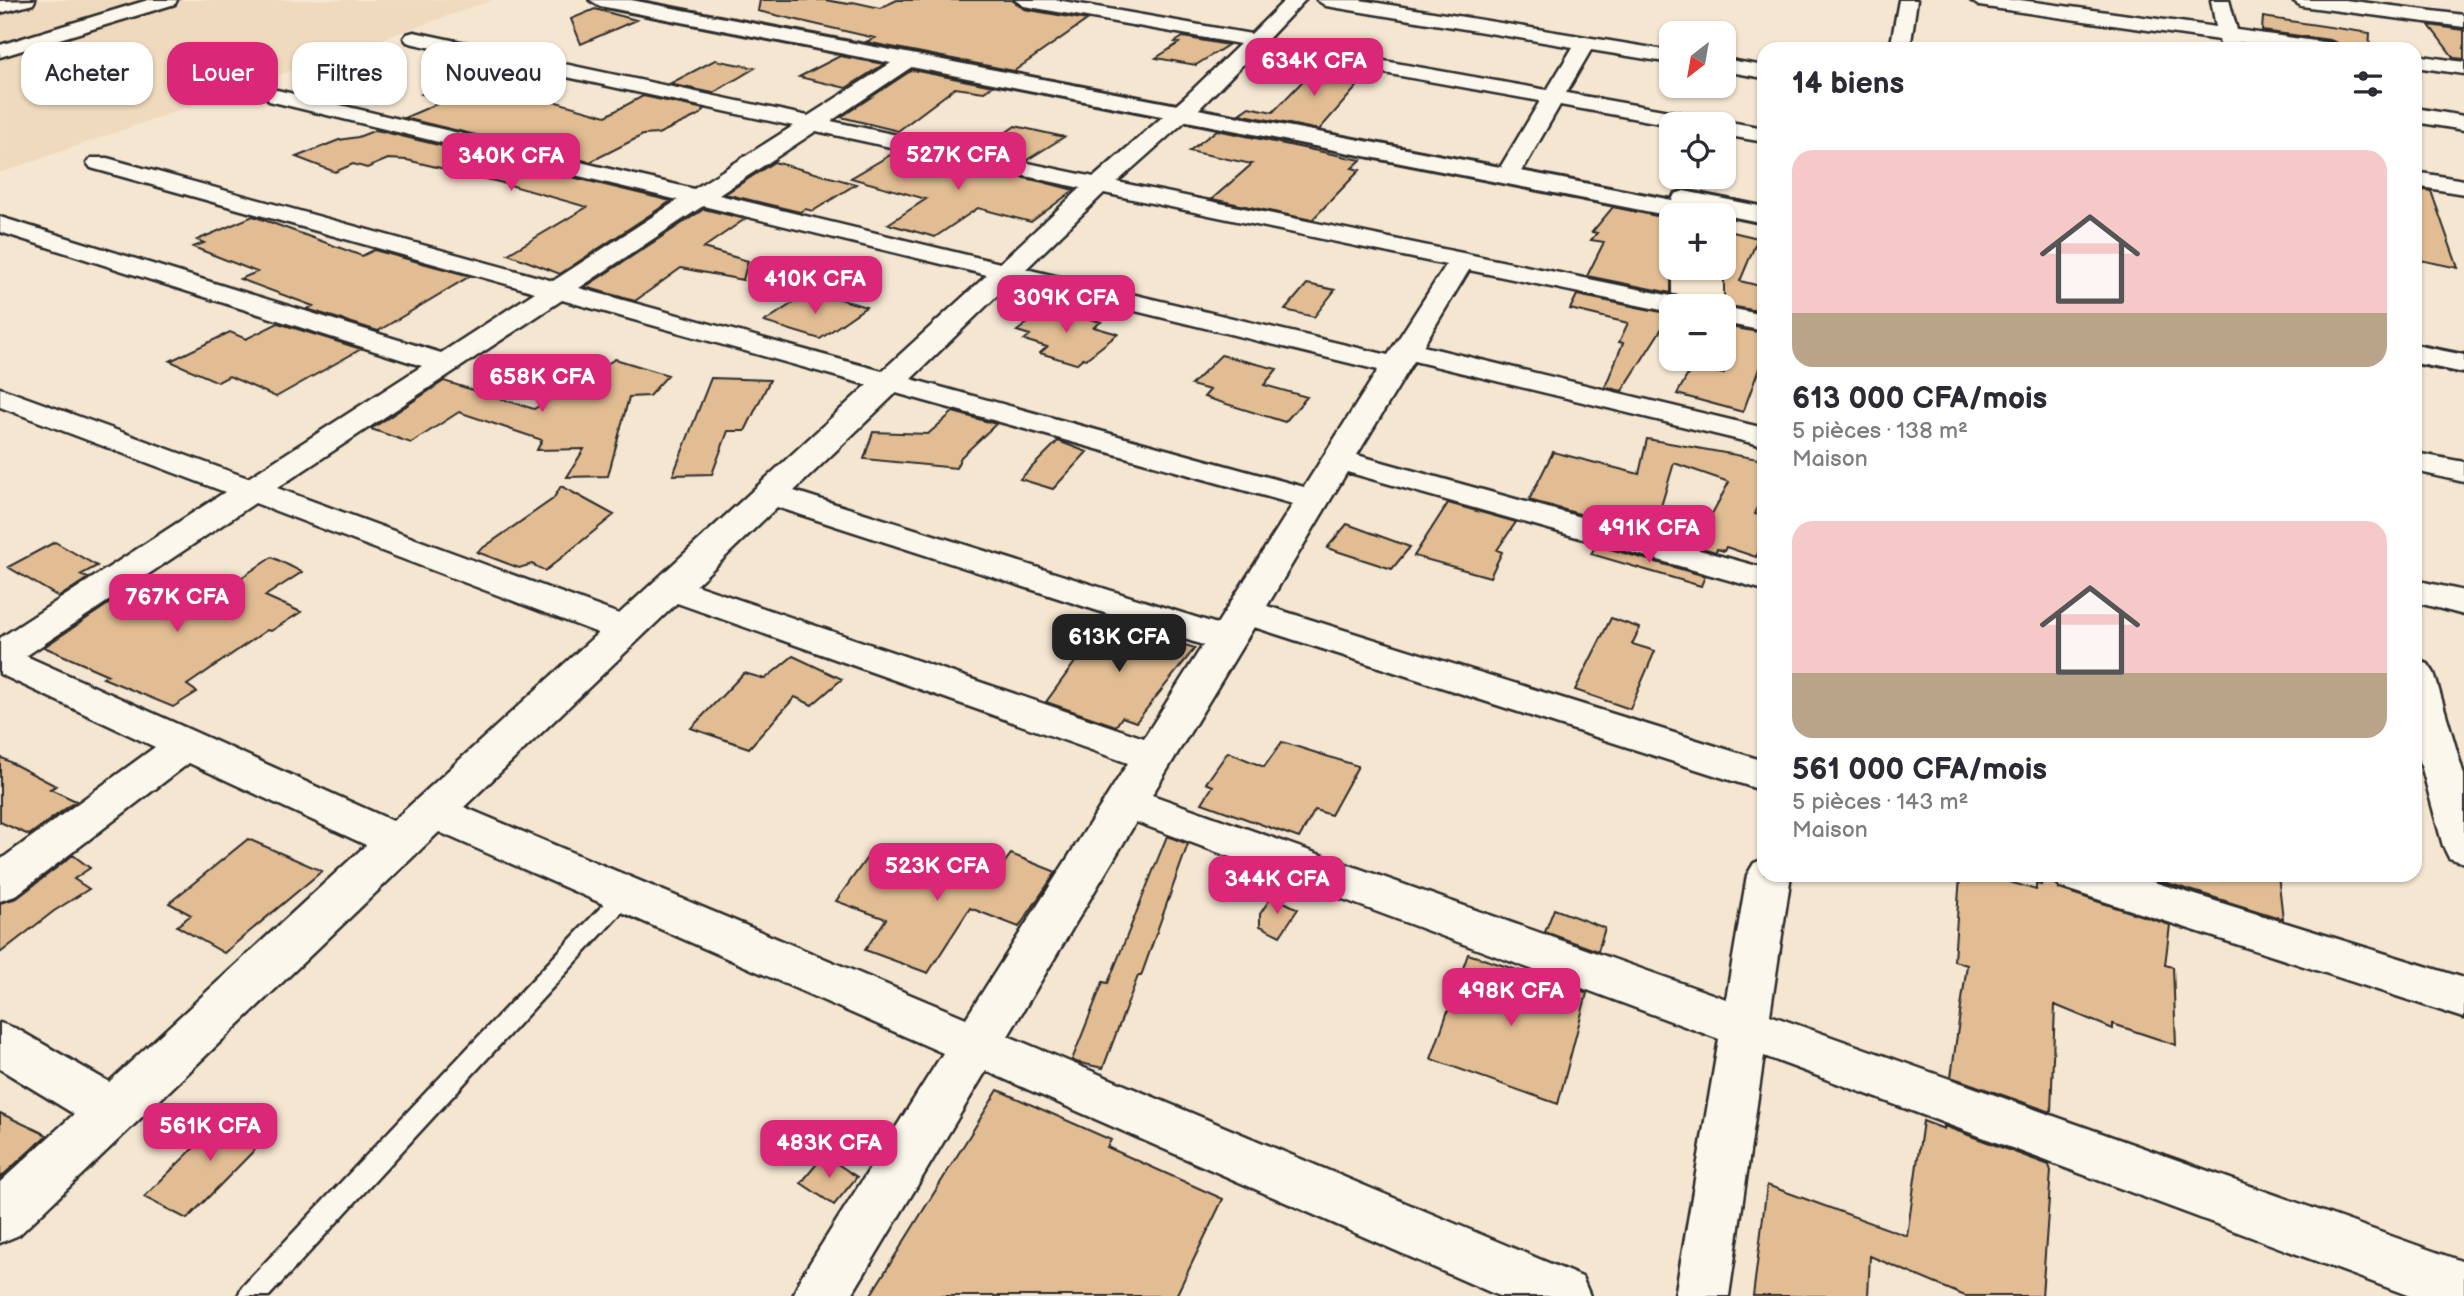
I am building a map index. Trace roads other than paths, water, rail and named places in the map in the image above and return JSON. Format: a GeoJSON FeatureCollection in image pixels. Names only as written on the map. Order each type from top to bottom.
{"type":"FeatureCollection","features":[{"type":"Feature","properties":{"kind":"street"},"geometry":{"type":"LineString","coordinates":[[0,7],[26,0]]}},
{"type":"Feature","properties":{"kind":"street"},"geometry":{"type":"LineString","coordinates":[[0,51],[168,0]]}},
{"type":"Feature","properties":{"kind":"street"},"geometry":{"type":"LineString","coordinates":[[600,0],[788,31],[1186,108],[1659,205]]}},
{"type":"Feature","properties":{"kind":"street"},"geometry":{"type":"LineString","coordinates":[[655,0],[909,60],[1513,166],[1757,214]]}},
{"type":"Feature","properties":{"kind":"street"},"geometry":{"type":"LineString","coordinates":[[1024,0],[1659,116]]}},
{"type":"Feature","properties":{"kind":"street"},"geometry":{"type":"LineString","coordinates":[[1111,15],[1131,0]]}},
{"type":"Feature","properties":{"kind":"street"},"geometry":{"type":"LineString","coordinates":[[0,1217],[115,1112],[1099,185],[1186,108],[1296,0]]}},
{"type":"Feature","properties":{"kind":"street"},"geometry":{"type":"LineString","coordinates":[[1326,0],[1659,55]]}},
{"type":"Feature","properties":{"kind":"street"},"geometry":{"type":"LineString","coordinates":[[1901,42],[1908,0]]}},
{"type":"Feature","properties":{"kind":"street"},"geometry":{"type":"LineString","coordinates":[[1979,0],[2230,42],[2220,0]]}},
{"type":"Feature","properties":{"kind":"street"},"geometry":{"type":"LineString","coordinates":[[2301,0],[2464,21]]}},
{"type":"Feature","properties":{"kind":"street"},"geometry":{"type":"LineString","coordinates":[[415,38],[1659,302]]}},
{"type":"Feature","properties":{"kind":"street"},"geometry":{"type":"LineString","coordinates":[[1513,166],[1585,43]]}},
{"type":"Feature","properties":{"kind":"street"},"geometry":{"type":"LineString","coordinates":[[0,657],[909,60]]}},
{"type":"Feature","properties":{"kind":"street"},"geometry":{"type":"LineString","coordinates":[[2422,62],[2464,68]]}},
{"type":"Feature","properties":{"kind":"street"},"geometry":{"type":"LineString","coordinates":[[1736,67],[1757,71]]}},
{"type":"Feature","properties":{"kind":"street"},"geometry":{"type":"LineString","coordinates":[[278,96],[1007,272],[1757,435]]}},
{"type":"Feature","properties":{"kind":"street"},"geometry":{"type":"LineString","coordinates":[[2422,116],[2464,123]]}},
{"type":"Feature","properties":{"kind":"street"},"geometry":{"type":"LineString","coordinates":[[1736,130],[1757,134]]}},
{"type":"Feature","properties":{"kind":"street"},"geometry":{"type":"LineString","coordinates":[[99,163],[1314,500]]}},
{"type":"Feature","properties":{"kind":"street"},"geometry":{"type":"LineString","coordinates":[[2422,180],[2464,187]]}},
{"type":"Feature","properties":{"kind":"street"},"geometry":{"type":"LineString","coordinates":[[1736,221],[1757,225]]}},
{"type":"Feature","properties":{"kind":"street"},"geometry":{"type":"LineString","coordinates":[[0,223],[446,364]]}},
{"type":"Feature","properties":{"kind":"street"},"geometry":{"type":"LineString","coordinates":[[820,1296],[1461,261]]}},
{"type":"Feature","properties":{"kind":"street"},"geometry":{"type":"LineString","coordinates":[[1736,317],[1757,322]]}},
{"type":"Feature","properties":{"kind":"street"},"geometry":{"type":"LineString","coordinates":[[2422,342],[2464,351]]}},
{"type":"Feature","properties":{"kind":"street"},"geometry":{"type":"LineString","coordinates":[[2422,355],[2464,363]]}},
{"type":"Feature","properties":{"kind":"street"},"geometry":{"type":"LineString","coordinates":[[0,397],[627,630]]}},
{"type":"Feature","properties":{"kind":"street"},"geometry":{"type":"LineString","coordinates":[[1338,460],[1757,577]]}},
{"type":"Feature","properties":{"kind":"street"},"geometry":{"type":"LineString","coordinates":[[2422,463],[2464,472]]}},
{"type":"Feature","properties":{"kind":"street"},"geometry":{"type":"LineString","coordinates":[[771,494],[1757,774]]}},
{"type":"Feature","properties":{"kind":"street"},"geometry":{"type":"LineString","coordinates":[[671,589],[1154,757]]}},
{"type":"Feature","properties":{"kind":"street"},"geometry":{"type":"LineString","coordinates":[[2422,593],[2464,603]]}},
{"type":"Feature","properties":{"kind":"street"},"geometry":{"type":"LineString","coordinates":[[0,657],[186,744],[418,827],[626,894],[1563,1296]]}},
{"type":"Feature","properties":{"kind":"street"},"geometry":{"type":"LineString","coordinates":[[2422,722],[2429,770],[2464,846]]}},
{"type":"Feature","properties":{"kind":"street"},"geometry":{"type":"LineString","coordinates":[[0,884],[186,744]]}},
{"type":"Feature","properties":{"kind":"street"},"geometry":{"type":"LineString","coordinates":[[1126,802],[2464,1289]]}},
{"type":"Feature","properties":{"kind":"street"},"geometry":{"type":"LineString","coordinates":[[1702,1296],[1768,882]]}},
{"type":"Feature","properties":{"kind":"street"},"geometry":{"type":"LineString","coordinates":[[2097,882],[2464,998]]}},
{"type":"Feature","properties":{"kind":"street"},"geometry":{"type":"LineString","coordinates":[[0,1044],[115,1112]]}},
{"type":"Feature","properties":{"kind":"lane"},"geometry":{"type":"LineString","coordinates":[[251,1296],[626,894]]}}]}
